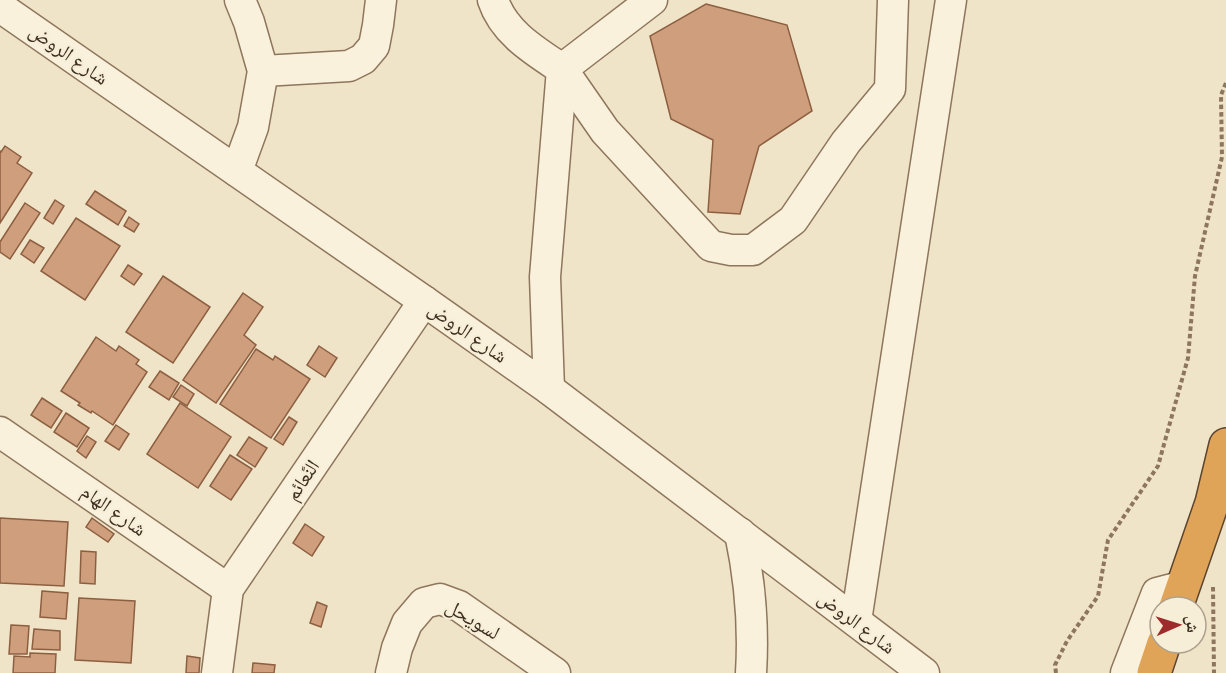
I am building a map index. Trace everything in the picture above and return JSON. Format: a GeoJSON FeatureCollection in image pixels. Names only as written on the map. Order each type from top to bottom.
{"type":"FeatureCollection","features":[{"type":"Feature","properties":{"kind":"highway"},"geometry":{"type":"LineString","coordinates":[[1180,595],[1212,503],[1226,445]]}},
{"type":"Feature","properties":{"kind":"highway"},"geometry":{"type":"LineString","coordinates":[[1154,673],[1160,655]]}},
{"type":"Feature","properties":{"kind":"street"},"geometry":{"type":"LineString","coordinates":[[237,171],[252,127],[263,71],[240,0]]}},
{"type":"Feature","properties":{"kind":"street"},"geometry":{"type":"LineString","coordinates":[[263,71],[349,66],[363,59],[374,46],[381,0]]}},
{"type":"Feature","properties":{"kind":"street"},"geometry":{"type":"LineString","coordinates":[[493,0],[497,11],[511,30],[530,48],[562,69],[606,131],[711,246],[731,250],[753,250],[794,220],[846,142],[890,89],[892,0]]}},
{"type":"Feature","properties":{"kind":"street"},"geometry":{"type":"LineString","coordinates":[[549,389],[545,277],[562,69],[652,0]]}},
{"type":"Feature","properties":{"kind":"street"},"geometry":{"type":"LineString","coordinates":[[856,621],[951,0]]}},
{"type":"Feature","properties":{"kind":"street","name":"شارع الروض"},"geometry":{"type":"LineString","coordinates":[[0,7],[549,389],[924,673]]}},
{"type":"Feature","properties":{"kind":"street","name":"النًعائم"},"geometry":{"type":"LineString","coordinates":[[218,673],[228,589],[424,301]]}},
{"type":"Feature","properties":{"kind":"street","name":"شارع الهام"},"geometry":{"type":"LineString","coordinates":[[0,432],[228,589]]}},
{"type":"Feature","properties":{"kind":"street"},"geometry":{"type":"LineString","coordinates":[[740,534],[752,607],[751,673]]}},
{"type":"Feature","properties":{"kind":"street"},"geometry":{"type":"LineString","coordinates":[[1156,595],[1157,593],[1172,595]]}},
{"type":"Feature","properties":{"kind":"street","name":"لسويحل"},"geometry":{"type":"LineString","coordinates":[[392,673],[397,648],[408,623],[424,603],[440,598],[459,606],[555,673]]}},
{"type":"Feature","properties":{"kind":"street"},"geometry":{"type":"LineString","coordinates":[[1126,673],[1148,616]]}},
{"type":"Feature","properties":{"kind":"path"},"geometry":{"type":"LineString","coordinates":[[1056,673],[1055,665],[1067,641],[1098,597],[1108,540],[1158,466],[1188,358],[1194,276],[1222,157],[1221,95],[1226,83]]}},
{"type":"Feature","properties":{"kind":"building"},"geometry":{"type":"Polygon","coordinates":[[[706,4],[787,25],[812,111],[759,146],[740,214],[708,212],[713,140],[671,119],[650,36],[706,4]]]}},
{"type":"Feature","properties":{"kind":"building"},"geometry":{"type":"Polygon","coordinates":[[[5,146],[21,157],[17,163],[32,173],[0,223],[0,151],[5,146]]]}},
{"type":"Feature","properties":{"kind":"building"},"geometry":{"type":"Polygon","coordinates":[[[95,191],[126,211],[118,225],[86,204],[95,191]]]}},
{"type":"Feature","properties":{"kind":"building"},"geometry":{"type":"Polygon","coordinates":[[[55,200],[64,206],[53,224],[44,218],[55,200]]]}},
{"type":"Feature","properties":{"kind":"building"},"geometry":{"type":"Polygon","coordinates":[[[25,203],[40,213],[10,259],[0,252],[0,242],[25,203]]]}},
{"type":"Feature","properties":{"kind":"building"},"geometry":{"type":"Polygon","coordinates":[[[129,217],[139,224],[134,232],[124,226],[129,217]]]}},
{"type":"Feature","properties":{"kind":"building"},"geometry":{"type":"Polygon","coordinates":[[[76,218],[120,246],[85,300],[41,271],[76,218]]]}},
{"type":"Feature","properties":{"kind":"building"},"geometry":{"type":"Polygon","coordinates":[[[30,240],[44,248],[34,263],[21,254],[30,240]]]}},
{"type":"Feature","properties":{"kind":"building"},"geometry":{"type":"Polygon","coordinates":[[[128,265],[142,274],[134,285],[121,276],[128,265]]]}},
{"type":"Feature","properties":{"kind":"building"},"geometry":{"type":"Polygon","coordinates":[[[163,276],[210,307],[173,363],[126,332],[163,276]]]}},
{"type":"Feature","properties":{"kind":"building"},"geometry":{"type":"Polygon","coordinates":[[[243,293],[263,307],[244,335],[256,345],[216,403],[183,380],[243,293]]]}},
{"type":"Feature","properties":{"kind":"building"},"geometry":{"type":"Polygon","coordinates":[[[96,337],[116,351],[119,346],[139,360],[136,364],[147,372],[113,425],[78,405],[80,403],[61,391],[96,337]]]}},
{"type":"Feature","properties":{"kind":"building"},"geometry":{"type":"Polygon","coordinates":[[[319,346],[337,358],[325,377],[307,365],[319,346]]]}},
{"type":"Feature","properties":{"kind":"building"},"geometry":{"type":"Polygon","coordinates":[[[256,349],[273,360],[275,356],[310,379],[271,438],[220,404],[256,349]]]}},
{"type":"Feature","properties":{"kind":"building"},"geometry":{"type":"Polygon","coordinates":[[[160,371],[179,383],[169,400],[149,387],[160,371]]]}},
{"type":"Feature","properties":{"kind":"building"},"geometry":{"type":"Polygon","coordinates":[[[181,385],[194,394],[187,406],[173,397],[181,385]]]}},
{"type":"Feature","properties":{"kind":"building"},"geometry":{"type":"Polygon","coordinates":[[[42,398],[62,411],[51,428],[31,415],[42,398]]]}},
{"type":"Feature","properties":{"kind":"building"},"geometry":{"type":"Polygon","coordinates":[[[180,403],[231,437],[198,488],[147,454],[180,403]]]}},
{"type":"Feature","properties":{"kind":"building"},"geometry":{"type":"Polygon","coordinates":[[[66,413],[89,428],[77,447],[54,432],[66,413]]]}},
{"type":"Feature","properties":{"kind":"building"},"geometry":{"type":"Polygon","coordinates":[[[289,417],[297,422],[283,445],[274,439],[289,417]]]}},
{"type":"Feature","properties":{"kind":"building"},"geometry":{"type":"Polygon","coordinates":[[[116,425],[129,434],[119,450],[105,441],[116,425]]]}},
{"type":"Feature","properties":{"kind":"building"},"geometry":{"type":"Polygon","coordinates":[[[87,436],[96,442],[86,458],[77,451],[87,436]]]}},
{"type":"Feature","properties":{"kind":"building"},"geometry":{"type":"Polygon","coordinates":[[[249,437],[267,448],[255,467],[237,455],[249,437]]]}},
{"type":"Feature","properties":{"kind":"building"},"geometry":{"type":"Polygon","coordinates":[[[230,455],[252,469],[231,500],[210,486],[230,455]]]}},
{"type":"Feature","properties":{"kind":"building"},"geometry":{"type":"Polygon","coordinates":[[[0,518],[68,522],[64,586],[0,583],[0,518]]]}},
{"type":"Feature","properties":{"kind":"building"},"geometry":{"type":"Polygon","coordinates":[[[92,518],[114,534],[108,542],[86,527],[92,518]]]}},
{"type":"Feature","properties":{"kind":"building"},"geometry":{"type":"Polygon","coordinates":[[[305,524],[324,537],[312,556],[293,543],[305,524]]]}},
{"type":"Feature","properties":{"kind":"building"},"geometry":{"type":"Polygon","coordinates":[[[81,551],[96,552],[95,584],[80,583],[81,551]]]}},
{"type":"Feature","properties":{"kind":"building"},"geometry":{"type":"Polygon","coordinates":[[[42,591],[68,593],[66,619],[40,617],[42,591]]]}},
{"type":"Feature","properties":{"kind":"building"},"geometry":{"type":"Polygon","coordinates":[[[79,598],[135,601],[131,663],[75,660],[79,598]]]}},
{"type":"Feature","properties":{"kind":"building"},"geometry":{"type":"Polygon","coordinates":[[[317,602],[327,606],[321,627],[310,623],[317,602]]]}},
{"type":"Feature","properties":{"kind":"building"},"geometry":{"type":"Polygon","coordinates":[[[11,625],[29,626],[27,654],[9,654],[11,625]]]}},
{"type":"Feature","properties":{"kind":"building"},"geometry":{"type":"Polygon","coordinates":[[[34,629],[60,631],[60,650],[32,649],[34,629]]]}},
{"type":"Feature","properties":{"kind":"building"},"geometry":{"type":"Polygon","coordinates":[[[30,653],[56,654],[55,673],[13,673],[14,656],[30,657],[30,653]]]}},
{"type":"Feature","properties":{"kind":"building"},"geometry":{"type":"Polygon","coordinates":[[[187,656],[200,658],[199,673],[186,673],[187,656]]]}},
{"type":"Feature","properties":{"kind":"building"},"geometry":{"type":"Polygon","coordinates":[[[253,663],[275,665],[274,673],[252,673],[253,663]]]}}]}
